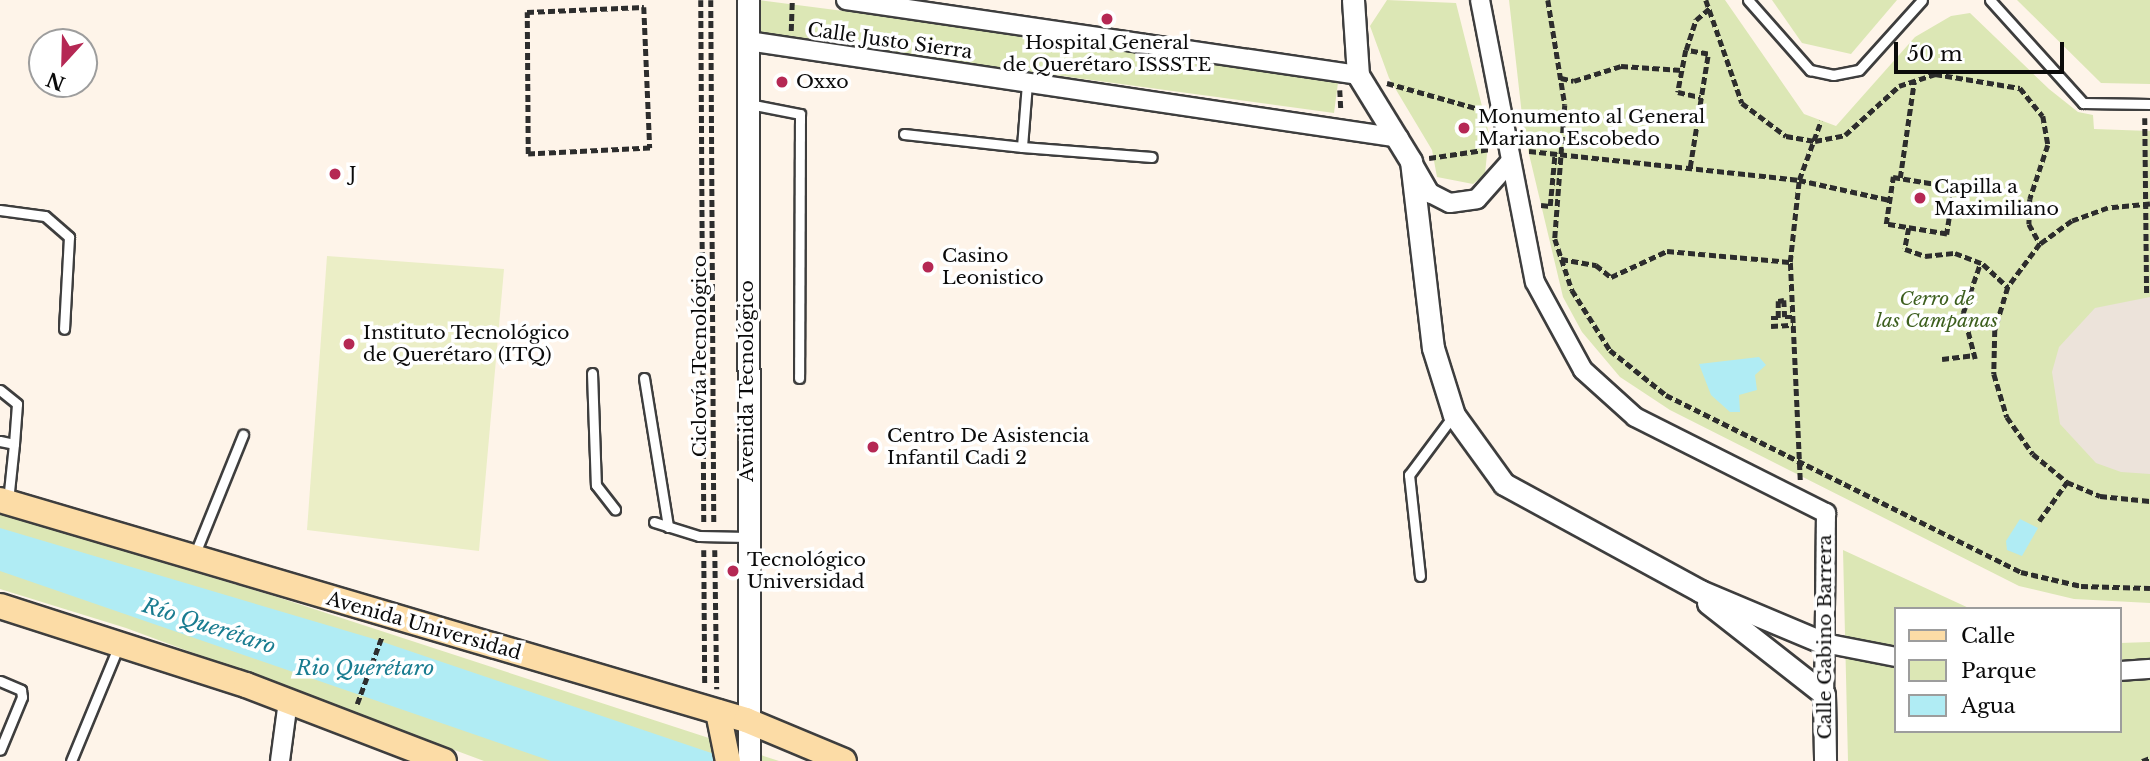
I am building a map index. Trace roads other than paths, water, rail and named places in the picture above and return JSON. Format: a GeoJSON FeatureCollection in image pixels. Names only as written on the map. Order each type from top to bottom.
{"type":"FeatureCollection","features":[{"type":"Feature","properties":{"kind":"main road","name":"Avenida Universidad"},"geometry":{"type":"LineString","coordinates":[[4,501],[746,720],[844,761]]}},
{"type":"Feature","properties":{"kind":"main road"},"geometry":{"type":"LineString","coordinates":[[0,606],[120,643],[288,701],[396,752],[444,761]]}},
{"type":"Feature","properties":{"kind":"main road"},"geometry":{"type":"LineString","coordinates":[[711,710],[738,757]]}},
{"type":"Feature","properties":{"kind":"street","name":"Avenida Tecnológico"},"geometry":{"type":"LineString","coordinates":[[738,757],[746,720],[748,0]]}},
{"type":"Feature","properties":{"kind":"street","name":"Calle Justo Sierra"},"geometry":{"type":"LineString","coordinates":[[851,0],[934,6],[1349,74]]}},
{"type":"Feature","properties":{"kind":"street"},"geometry":{"type":"LineString","coordinates":[[1356,3],[1349,74],[1399,138],[1430,193],[1450,203],[1478,199],[1508,155],[1504,116],[1479,2]]}},
{"type":"Feature","properties":{"kind":"street","name":"Calle Justo Sierra"},"geometry":{"type":"LineString","coordinates":[[748,41],[1399,138]]}},
{"type":"Feature","properties":{"kind":"street","name":"Calle Gabino Barrera"},"geometry":{"type":"LineString","coordinates":[[1508,155],[1535,282],[1583,370],[1634,418],[1826,513],[1825,761]]}},
{"type":"Feature","properties":{"kind":"street"},"geometry":{"type":"LineString","coordinates":[[1411,161],[1433,348],[1454,415],[1504,484],[1700,591],[1824,643],[1895,657]]}},
{"type":"Feature","properties":{"kind":"street"},"geometry":{"type":"LineString","coordinates":[[1700,591],[1715,610],[1824,694]]}},
{"type":"Feature","properties":{"kind":"street"},"geometry":{"type":"LineString","coordinates":[[2122,671],[2150,669]]}},
{"type":"Feature","properties":{"kind":"street"},"geometry":{"type":"LineString","coordinates":[[280,761],[288,701]]}},
{"type":"Feature","properties":{"kind":"lane"},"geometry":{"type":"LineString","coordinates":[[1748,0],[1810,70],[1833,75],[1859,70],[1922,0]]}},
{"type":"Feature","properties":{"kind":"lane"},"geometry":{"type":"LineString","coordinates":[[1990,0],[2082,103],[2150,104]]}},
{"type":"Feature","properties":{"kind":"lane"},"geometry":{"type":"LineString","coordinates":[[1022,147],[1027,83]]}},
{"type":"Feature","properties":{"kind":"lane"},"geometry":{"type":"LineString","coordinates":[[747,104],[800,114],[799,378]]}},
{"type":"Feature","properties":{"kind":"lane"},"geometry":{"type":"LineString","coordinates":[[904,134],[1152,157]]}},
{"type":"Feature","properties":{"kind":"lane"},"geometry":{"type":"LineString","coordinates":[[0,210],[45,216],[69,237],[64,329]]}},
{"type":"Feature","properties":{"kind":"lane"},"geometry":{"type":"LineString","coordinates":[[592,373],[596,485],[615,509]]}},
{"type":"Feature","properties":{"kind":"lane"},"geometry":{"type":"LineString","coordinates":[[644,378],[668,527]]}},
{"type":"Feature","properties":{"kind":"lane"},"geometry":{"type":"LineString","coordinates":[[0,390],[17,404],[14,443],[4,501]]}},
{"type":"Feature","properties":{"kind":"lane"},"geometry":{"type":"LineString","coordinates":[[1420,576],[1409,475],[1454,415]]}},
{"type":"Feature","properties":{"kind":"lane"},"geometry":{"type":"LineString","coordinates":[[193,557],[243,435]]}},
{"type":"Feature","properties":{"kind":"lane"},"geometry":{"type":"LineString","coordinates":[[0,441],[14,443]]}},
{"type":"Feature","properties":{"kind":"lane"},"geometry":{"type":"LineString","coordinates":[[654,522],[704,535],[747,537]]}},
{"type":"Feature","properties":{"kind":"lane"},"geometry":{"type":"LineString","coordinates":[[71,761],[120,643]]}},
{"type":"Feature","properties":{"kind":"lane"},"geometry":{"type":"LineString","coordinates":[[0,681],[21,690],[22,697],[0,750]]}},
{"type":"Feature","properties":{"kind":"water"},"geometry":{"type":"Polygon","coordinates":[[[1759,357],[1766,365],[1755,375],[1757,390],[1739,395],[1740,412],[1730,412],[1711,395],[1699,364],[1759,357]]]}},
{"type":"Feature","properties":{"kind":"water"},"geometry":{"type":"Polygon","coordinates":[[[2020,519],[2038,528],[2022,556],[2007,550],[2006,541],[2020,519]]]}},
{"type":"Feature","properties":{"kind":"water","name":"Rio Querétaro"},"geometry":{"type":"Polygon","coordinates":[[[0,528],[374,639],[735,761],[551,761],[0,571],[0,528]]]}},
{"type":"Feature","properties":{"kind":"place","name":"Hospital General de Querétaro ISSSTE"},"geometry":{"type":"Point","coordinates":[1107,19]}},
{"type":"Feature","properties":{"kind":"place","name":"Oxxo"},"geometry":{"type":"Point","coordinates":[782,82]}},
{"type":"Feature","properties":{"kind":"place","name":"Monumento al General Mariano Escobedo"},"geometry":{"type":"Point","coordinates":[1464,128]}},
{"type":"Feature","properties":{"kind":"place","name":"J"},"geometry":{"type":"Point","coordinates":[335,174]}},
{"type":"Feature","properties":{"kind":"place","name":"Capilla a Maximiliano"},"geometry":{"type":"Point","coordinates":[1920,198]}},
{"type":"Feature","properties":{"kind":"place","name":"Casino Leonistico"},"geometry":{"type":"Point","coordinates":[928,267]}},
{"type":"Feature","properties":{"kind":"place","name":"Instituto Tecnológico de Querétaro (ITQ)"},"geometry":{"type":"Point","coordinates":[349,344]}},
{"type":"Feature","properties":{"kind":"place","name":"Centro De Asistencia Infantil Cadi 2"},"geometry":{"type":"Point","coordinates":[873,447]}},
{"type":"Feature","properties":{"kind":"place","name":"Tecnológico Universidad"},"geometry":{"type":"Point","coordinates":[733,571]}},
{"type":"Feature","properties":{"kind":"park label","name":"Cerro de las Campanas"},"geometry":{"type":"Point","coordinates":[1937,310]}},
{"type":"Feature","properties":{"kind":"water label","name":"Río Querétaro"},"geometry":{"type":"Point","coordinates":[209,626]}}]}
